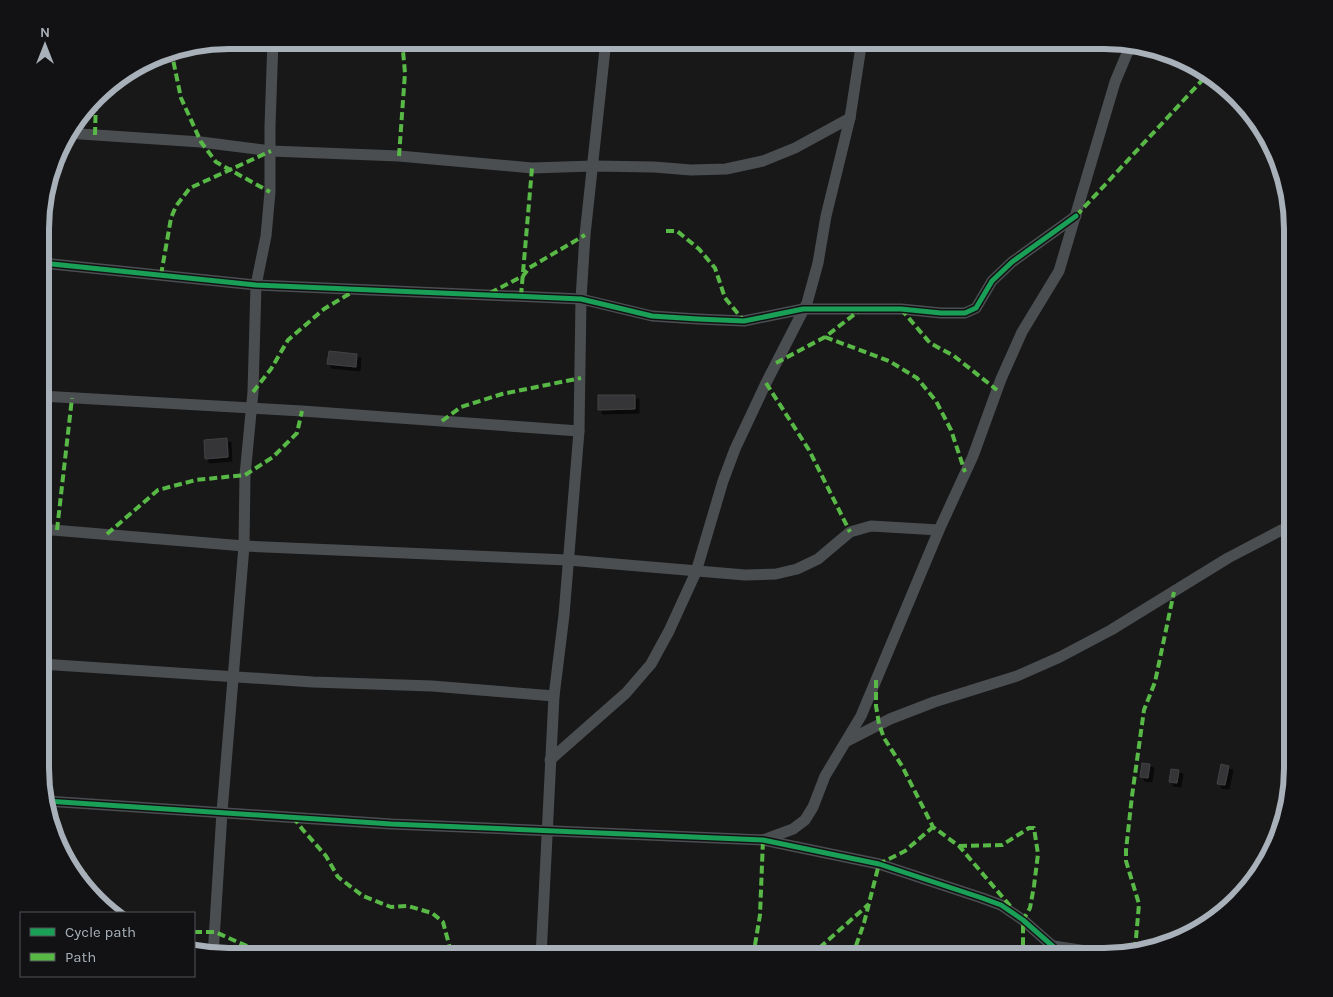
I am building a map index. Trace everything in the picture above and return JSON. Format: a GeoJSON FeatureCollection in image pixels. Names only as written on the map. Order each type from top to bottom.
{"type":"FeatureCollection","features":[{"type":"Feature","properties":{"kind":"street"},"geometry":{"type":"LineString","coordinates":[[214,948],[222,812],[244,546],[245,475],[253,392],[256,285],[266,236],[270,192],[272,49]]}},
{"type":"Feature","properties":{"kind":"street"},"geometry":{"type":"LineString","coordinates":[[541,948],[554,696],[579,431],[581,298],[585,235],[605,49]]}},
{"type":"Feature","properties":{"kind":"street"},"geometry":{"type":"LineString","coordinates":[[550,760],[626,693],[651,664],[669,631],[696,572],[723,481],[735,449],[807,303],[818,263],[826,216],[850,118],[861,49]]}},
{"type":"Feature","properties":{"kind":"street"},"geometry":{"type":"LineString","coordinates":[[763,840],[793,829],[805,820],[813,807],[825,776],[861,716],[939,530],[973,456],[1001,379],[1022,332],[1059,271],[1115,82],[1129,50]]}},
{"type":"Feature","properties":{"kind":"street"},"geometry":{"type":"LineString","coordinates":[[76,134],[201,142],[271,151],[399,156],[532,168],[593,166],[691,170],[726,169],[763,161],[795,148],[850,118]]}},
{"type":"Feature","properties":{"kind":"street"},"geometry":{"type":"LineString","coordinates":[[49,265],[256,285],[581,298],[652,316],[698,319],[744,320],[803,309],[901,309],[965,313],[976,308],[992,281],[1012,262],[1076,216]]}},
{"type":"Feature","properties":{"kind":"street"},"geometry":{"type":"LineString","coordinates":[[49,396],[302,411],[579,431]]}},
{"type":"Feature","properties":{"kind":"street"},"geometry":{"type":"LineString","coordinates":[[49,530],[244,546],[568,560],[745,575],[776,574],[797,570],[818,559],[850,532],[871,526],[939,530]]}},
{"type":"Feature","properties":{"kind":"street"},"geometry":{"type":"LineString","coordinates":[[845,742],[890,719],[934,702],[1017,676],[1060,656],[1111,630],[1228,558],[1284,529]]}},
{"type":"Feature","properties":{"kind":"street"},"geometry":{"type":"LineString","coordinates":[[49,665],[233,677],[432,686],[554,696]]}},
{"type":"Feature","properties":{"kind":"street"},"geometry":{"type":"LineString","coordinates":[[52,801],[391,824],[763,840],[879,864],[1001,905],[1023,920],[1054,948]]}},
{"type":"Feature","properties":{"kind":"street"},"geometry":{"type":"LineString","coordinates":[[1052,946],[1065,948]]}},
{"type":"Feature","properties":{"kind":"building"},"geometry":{"type":"Polygon","coordinates":[[[329,351],[357,354],[356,367],[327,364],[329,351]]]}},
{"type":"Feature","properties":{"kind":"building"},"geometry":{"type":"Polygon","coordinates":[[[598,395],[635,395],[635,409],[598,410],[598,395]]]}},
{"type":"Feature","properties":{"kind":"building"},"geometry":{"type":"Polygon","coordinates":[[[227,438],[228,457],[205,459],[204,440],[227,438]]]}},
{"type":"Feature","properties":{"kind":"building"},"geometry":{"type":"Polygon","coordinates":[[[1142,763],[1150,764],[1148,778],[1140,777],[1142,763]]]}},
{"type":"Feature","properties":{"kind":"building"},"geometry":{"type":"Polygon","coordinates":[[[1221,764],[1229,766],[1225,785],[1217,784],[1221,764]]]}},
{"type":"Feature","properties":{"kind":"building"},"geometry":{"type":"Polygon","coordinates":[[[1171,769],[1179,770],[1177,783],[1169,782],[1171,769]]]}},
{"type":"Feature","properties":{"kind":"marked path"},"geometry":{"type":"LineString","coordinates":[[399,156],[405,73],[403,49]]}},
{"type":"Feature","properties":{"kind":"marked path"},"geometry":{"type":"LineString","coordinates":[[173,58],[181,98],[201,142],[216,162],[270,192]]}},
{"type":"Feature","properties":{"kind":"marked path"},"geometry":{"type":"LineString","coordinates":[[1076,216],[1204,79]]}},
{"type":"Feature","properties":{"kind":"marked path"},"geometry":{"type":"LineString","coordinates":[[95,135],[96,107]]}},
{"type":"Feature","properties":{"kind":"marked path"},"geometry":{"type":"LineString","coordinates":[[161,275],[171,218],[176,206],[190,188],[271,151]]}},
{"type":"Feature","properties":{"kind":"marked path"},"geometry":{"type":"LineString","coordinates":[[521,296],[532,168]]}},
{"type":"Feature","properties":{"kind":"marked path"},"geometry":{"type":"LineString","coordinates":[[666,231],[677,231],[699,249],[715,268],[725,298],[744,321]]}},
{"type":"Feature","properties":{"kind":"marked path"},"geometry":{"type":"LineString","coordinates":[[490,293],[523,276],[529,268],[585,235]]}},
{"type":"Feature","properties":{"kind":"marked path"},"geometry":{"type":"LineString","coordinates":[[253,392],[271,369],[288,340],[324,309],[354,291]]}},
{"type":"Feature","properties":{"kind":"marked path"},"geometry":{"type":"LineString","coordinates":[[901,309],[930,343],[954,356],[997,390]]}},
{"type":"Feature","properties":{"kind":"marked path"},"geometry":{"type":"LineString","coordinates":[[776,363],[825,337],[860,310]]}},
{"type":"Feature","properties":{"kind":"marked path"},"geometry":{"type":"LineString","coordinates":[[825,337],[889,361],[917,378],[936,401],[951,430],[965,472]]}},
{"type":"Feature","properties":{"kind":"marked path"},"geometry":{"type":"LineString","coordinates":[[442,421],[461,407],[502,394],[581,378]]}},
{"type":"Feature","properties":{"kind":"marked path"},"geometry":{"type":"LineString","coordinates":[[766,383],[809,450],[850,532]]}},
{"type":"Feature","properties":{"kind":"marked path"},"geometry":{"type":"LineString","coordinates":[[57,530],[72,398]]}},
{"type":"Feature","properties":{"kind":"marked path"},"geometry":{"type":"LineString","coordinates":[[107,534],[158,490],[196,480],[245,475],[273,457],[297,433],[302,411]]}},
{"type":"Feature","properties":{"kind":"marked path"},"geometry":{"type":"LineString","coordinates":[[1135,946],[1139,904],[1126,861],[1126,850],[1144,710],[1155,682],[1174,592]]}},
{"type":"Feature","properties":{"kind":"marked path"},"geometry":{"type":"LineString","coordinates":[[876,680],[876,706],[884,738],[902,766],[933,827],[959,846],[1011,907]]}},
{"type":"Feature","properties":{"kind":"marked path"},"geometry":{"type":"LineString","coordinates":[[293,817],[326,856],[338,877],[363,896],[391,907],[408,906],[432,913],[443,922],[450,948]]}},
{"type":"Feature","properties":{"kind":"marked path"},"geometry":{"type":"LineString","coordinates":[[855,948],[864,923],[879,864],[905,851],[933,827]]}},
{"type":"Feature","properties":{"kind":"marked path"},"geometry":{"type":"LineString","coordinates":[[959,846],[1002,845],[1029,828],[1034,828],[1038,854],[1030,908],[1023,920],[1023,948]]}},
{"type":"Feature","properties":{"kind":"marked path"},"geometry":{"type":"LineString","coordinates":[[754,948],[760,915],[763,840]]}},
{"type":"Feature","properties":{"kind":"marked path"},"geometry":{"type":"LineString","coordinates":[[819,948],[869,904]]}},
{"type":"Feature","properties":{"kind":"marked path"},"geometry":{"type":"LineString","coordinates":[[195,932],[215,932],[251,948]]}},
{"type":"Feature","properties":{"kind":"cycle path"},"geometry":{"type":"LineString","coordinates":[[49,264],[256,285],[581,299],[652,316],[698,319],[744,321],[803,309],[901,309],[965,313],[976,308],[992,281],[1012,262],[1076,216]]}},
{"type":"Feature","properties":{"kind":"cycle path"},"geometry":{"type":"LineString","coordinates":[[52,801],[391,824],[763,840],[879,864],[1001,905],[1023,920],[1055,948]]}}]}
